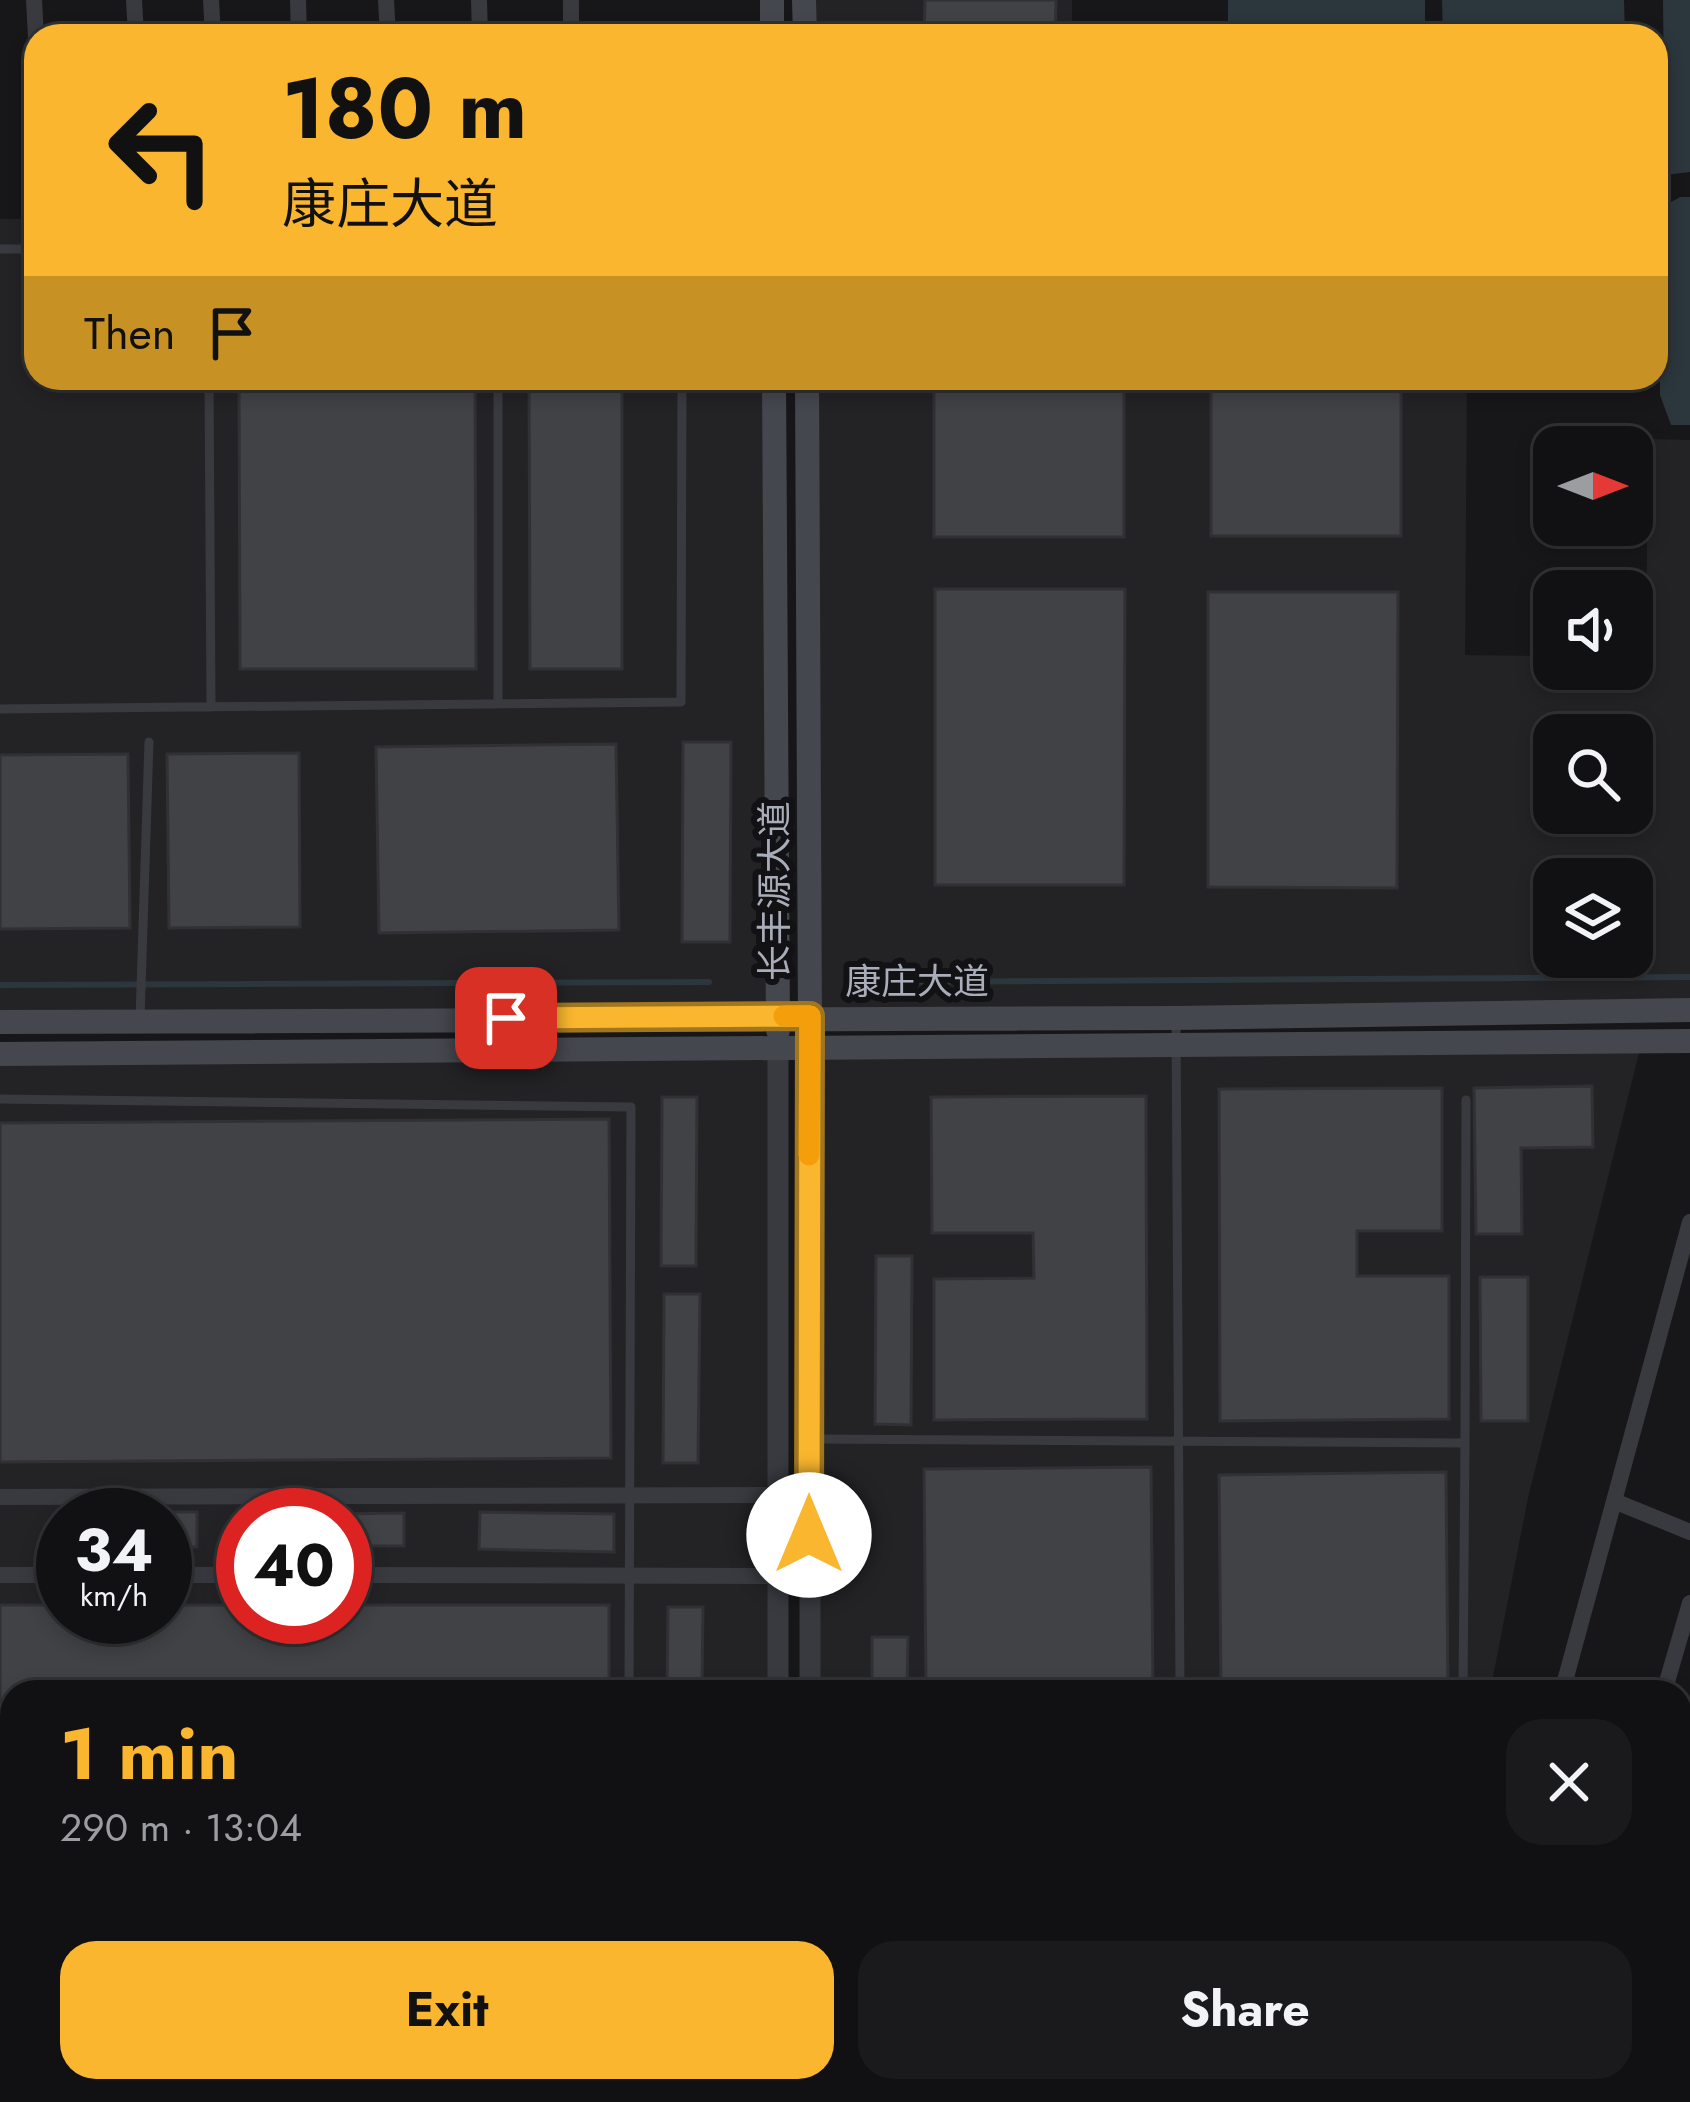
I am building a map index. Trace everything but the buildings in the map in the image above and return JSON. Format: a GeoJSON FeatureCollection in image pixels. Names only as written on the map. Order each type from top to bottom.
{"type":"FeatureCollection","features":[{"type":"Feature","properties":{"kind":"main road","name":"长丰源大道"},"geometry":{"type":"LineString","coordinates":[[774,390],[778,1048]]}},
{"type":"Feature","properties":{"kind":"main road","name":"长丰源大道"},"geometry":{"type":"LineString","coordinates":[[808,390],[810,1047]]}},
{"type":"Feature","properties":{"kind":"main road","name":"康庄大道"},"geometry":{"type":"LineString","coordinates":[[0,1022],[1176,1018],[1690,1010]]}},
{"type":"Feature","properties":{"kind":"main road","name":"康庄大道"},"geometry":{"type":"LineString","coordinates":[[0,1054],[1690,1041]]}},
{"type":"Feature","properties":{"kind":"street","name":"长丰源大道"},"geometry":{"type":"LineString","coordinates":[[810,1047],[810,1680]]}},
{"type":"Feature","properties":{"kind":"street","name":"长丰源大道"},"geometry":{"type":"LineString","coordinates":[[778,1048],[778,1680]]}},
{"type":"Feature","properties":{"kind":"street"},"geometry":{"type":"LineString","coordinates":[[1565,1680],[1690,1222]]}},
{"type":"Feature","properties":{"kind":"street"},"geometry":{"type":"LineString","coordinates":[[0,1497],[808,1495]]}},
{"type":"Feature","properties":{"kind":"street"},"geometry":{"type":"LineString","coordinates":[[1614,1501],[1690,1532]]}},
{"type":"Feature","properties":{"kind":"street"},"geometry":{"type":"LineString","coordinates":[[0,1575],[36,1575]]}},
{"type":"Feature","properties":{"kind":"street"},"geometry":{"type":"LineString","coordinates":[[372,1575],[809,1576]]}},
{"type":"Feature","properties":{"kind":"street"},"geometry":{"type":"LineString","coordinates":[[1668,1680],[1690,1603]]}},
{"type":"Feature","properties":{"kind":"lane"},"geometry":{"type":"LineString","coordinates":[[208,390],[211,707]]}},
{"type":"Feature","properties":{"kind":"lane"},"geometry":{"type":"LineString","coordinates":[[498,390],[498,704]]}},
{"type":"Feature","properties":{"kind":"lane"},"geometry":{"type":"LineString","coordinates":[[0,709],[681,702],[682,390]]}},
{"type":"Feature","properties":{"kind":"lane"},"geometry":{"type":"LineString","coordinates":[[140,1022],[148,742]]}},
{"type":"Feature","properties":{"kind":"lane"},"geometry":{"type":"LineString","coordinates":[[1176,1018],[1180,1680]]}},
{"type":"Feature","properties":{"kind":"lane"},"geometry":{"type":"LineString","coordinates":[[0,1099],[631,1106],[629,1680]]}},
{"type":"Feature","properties":{"kind":"lane"},"geometry":{"type":"LineString","coordinates":[[1463,1680],[1466,1100]]}},
{"type":"Feature","properties":{"kind":"lane"},"geometry":{"type":"LineString","coordinates":[[808,1439],[1465,1443]]}},
{"type":"Feature","properties":{"kind":"shaded area"},"geometry":{"type":"Polygon","coordinates":[[[804,0],[1072,0],[1072,24],[805,24],[804,0]]]}},
{"type":"Feature","properties":{"kind":"shaded area"},"geometry":{"type":"Polygon","coordinates":[[[1228,0],[1425,0],[1425,24],[1228,24],[1228,0]]]}},
{"type":"Feature","properties":{"kind":"shaded area"},"geometry":{"type":"Polygon","coordinates":[[[1442,0],[1624,0],[1625,24],[1443,24],[1442,0]]]}},
{"type":"Feature","properties":{"kind":"shaded area"},"geometry":{"type":"Polygon","coordinates":[[[1663,0],[1690,0],[1690,172],[1668,175],[1668,24],[1663,24],[1663,0]]]}},
{"type":"Feature","properties":{"kind":"shaded area"},"geometry":{"type":"Polygon","coordinates":[[[1690,197],[1690,425],[1671,425],[1660,395],[1660,390],[1668,390],[1668,204],[1690,197]]]}},
{"type":"Feature","properties":{"kind":"shaded area"},"geometry":{"type":"Polygon","coordinates":[[[0,219],[24,219],[24,390],[774,390],[778,1016],[0,1022],[0,219]]]}},
{"type":"Feature","properties":{"kind":"shaded area"},"geometry":{"type":"Polygon","coordinates":[[[807,390],[1467,390],[1465,655],[1533,656],[1533,690],[1653,690],[1653,570],[1647,570],[1647,546],[1653,546],[1653,439],[1690,440],[1690,1010],[810,1016],[807,390]]]}},
{"type":"Feature","properties":{"kind":"shaded area"},"geometry":{"type":"Polygon","coordinates":[[[1642,1041],[1528,1498],[1492,1680],[810,1680],[810,1047],[1642,1041]]]}},
{"type":"Feature","properties":{"kind":"shaded area"},"geometry":{"type":"Polygon","coordinates":[[[778,1048],[778,1680],[0,1680],[0,1054],[778,1048]]]}},
{"type":"Feature","properties":{"kind":"waterway"},"geometry":{"type":"LineString","coordinates":[[881,982],[1690,977]]}},
{"type":"Feature","properties":{"kind":"waterway"},"geometry":{"type":"LineString","coordinates":[[0,985],[709,982]]}},
{"type":"Feature","properties":{"kind":"slow traffic"},"geometry":{"type":"LineString","coordinates":[[784,1016],[810,1016],[809,1155]]}},
{"type":"Feature","properties":{"kind":"route"},"geometry":{"type":"LineString","coordinates":[[506,1018],[810,1016],[809,1535]]}}]}
